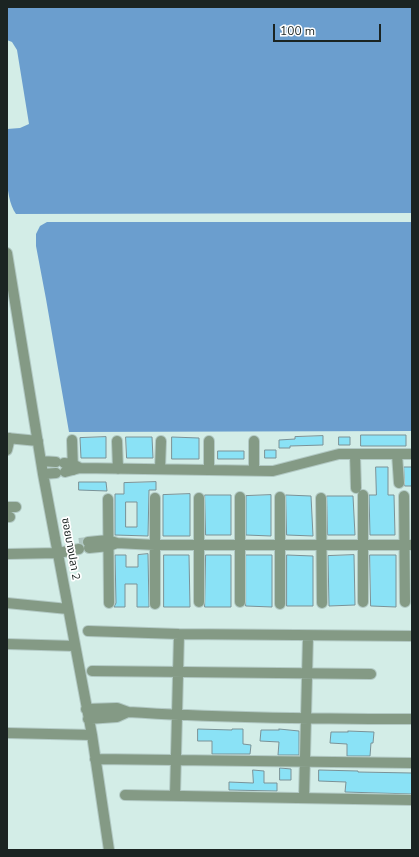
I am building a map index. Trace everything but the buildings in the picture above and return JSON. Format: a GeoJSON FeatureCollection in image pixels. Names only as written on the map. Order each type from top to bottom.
{"type":"FeatureCollection","features":[{"type":"Feature","properties":{"kind":"street","name":"ซอยบางปลา 2"},"geometry":{"type":"LineString","coordinates":[[7,253],[43,474],[92,735],[109,850]]}},
{"type":"Feature","properties":{"kind":"street"},"geometry":{"type":"LineString","coordinates":[[7,450],[8,438],[38,441]]}},
{"type":"Feature","properties":{"kind":"street"},"geometry":{"type":"LineString","coordinates":[[67,468],[72,440]]}},
{"type":"Feature","properties":{"kind":"street"},"geometry":{"type":"LineString","coordinates":[[117,441],[118,469]]}},
{"type":"Feature","properties":{"kind":"street"},"geometry":{"type":"LineString","coordinates":[[160,469],[161,441]]}},
{"type":"Feature","properties":{"kind":"street"},"geometry":{"type":"LineString","coordinates":[[209,441],[209,470]]}},
{"type":"Feature","properties":{"kind":"street"},"geometry":{"type":"LineString","coordinates":[[254,441],[254,470]]}},
{"type":"Feature","properties":{"kind":"street"},"geometry":{"type":"LineString","coordinates":[[355,454],[363,545],[363,602]]}},
{"type":"Feature","properties":{"kind":"street"},"geometry":{"type":"LineString","coordinates":[[397,454],[399,484]]}},
{"type":"Feature","properties":{"kind":"street"},"geometry":{"type":"LineString","coordinates":[[41,461],[67,468],[280,470],[332,455],[412,454]]}},
{"type":"Feature","properties":{"kind":"street"},"geometry":{"type":"LineString","coordinates":[[43,474],[67,468]]}},
{"type":"Feature","properties":{"kind":"street"},"geometry":{"type":"LineString","coordinates":[[404,496],[408,545],[405,602]]}},
{"type":"Feature","properties":{"kind":"street"},"geometry":{"type":"LineString","coordinates":[[240,497],[240,602]]}},
{"type":"Feature","properties":{"kind":"street"},"geometry":{"type":"LineString","coordinates":[[280,497],[280,604]]}},
{"type":"Feature","properties":{"kind":"street"},"geometry":{"type":"LineString","coordinates":[[155,498],[155,604]]}},
{"type":"Feature","properties":{"kind":"street"},"geometry":{"type":"LineString","coordinates":[[199,498],[199,602]]}},
{"type":"Feature","properties":{"kind":"street"},"geometry":{"type":"LineString","coordinates":[[321,498],[322,602]]}},
{"type":"Feature","properties":{"kind":"street"},"geometry":{"type":"LineString","coordinates":[[108,499],[111,543],[109,603]]}},
{"type":"Feature","properties":{"kind":"street"},"geometry":{"type":"LineString","coordinates":[[7,554],[111,543],[155,545],[408,545]]}},
{"type":"Feature","properties":{"kind":"street"},"geometry":{"type":"LineString","coordinates":[[7,603],[68,609]]}},
{"type":"Feature","properties":{"kind":"street"},"geometry":{"type":"LineString","coordinates":[[88,631],[308,636],[412,636]]}},
{"type":"Feature","properties":{"kind":"street"},"geometry":{"type":"LineString","coordinates":[[176,796],[179,634]]}},
{"type":"Feature","properties":{"kind":"street"},"geometry":{"type":"LineString","coordinates":[[304,798],[308,636]]}},
{"type":"Feature","properties":{"kind":"street"},"geometry":{"type":"LineString","coordinates":[[7,644],[75,646]]}},
{"type":"Feature","properties":{"kind":"street"},"geometry":{"type":"LineString","coordinates":[[92,671],[371,674]]}},
{"type":"Feature","properties":{"kind":"street"},"geometry":{"type":"LineString","coordinates":[[88,714],[112,708],[128,712],[178,715],[307,719],[412,719]]}},
{"type":"Feature","properties":{"kind":"street"},"geometry":{"type":"LineString","coordinates":[[7,733],[92,735]]}},
{"type":"Feature","properties":{"kind":"street"},"geometry":{"type":"LineString","coordinates":[[95,759],[412,763]]}},
{"type":"Feature","properties":{"kind":"street"},"geometry":{"type":"LineString","coordinates":[[125,794],[412,800]]}},
{"type":"Feature","properties":{"kind":"water"},"geometry":{"type":"Polygon","coordinates":[[[7,7],[412,7],[412,213],[16,214],[12,206],[7,185],[7,129],[20,128],[29,124],[17,50],[12,42],[7,40],[7,7]]]}},
{"type":"Feature","properties":{"kind":"water"},"geometry":{"type":"Polygon","coordinates":[[[47,222],[412,222],[412,431],[69,432],[36,246],[36,234],[40,226],[47,222]]]}},
{"type":"Feature","properties":{"kind":"tunnel"},"geometry":{"type":"LineString","coordinates":[[79,543],[88,542]]}}]}
